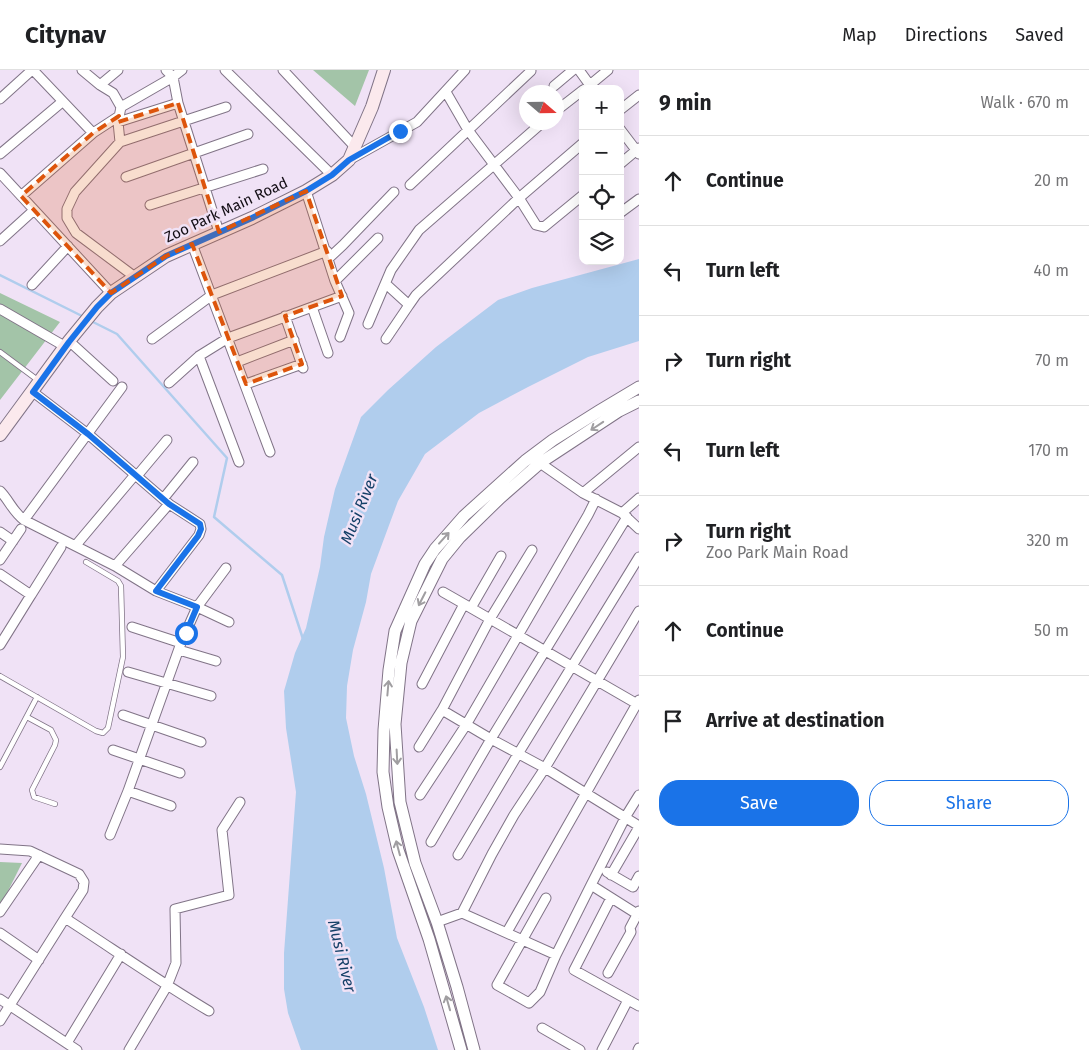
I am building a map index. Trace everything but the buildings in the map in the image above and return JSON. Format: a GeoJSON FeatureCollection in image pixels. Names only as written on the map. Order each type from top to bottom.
{"type":"FeatureCollection","features":[{"type":"Feature","properties":{"kind":"main road","name":"Zoo Park Main Road"},"geometry":{"type":"LineString","coordinates":[[2,427],[36,387],[97,307],[111,293],[166,256],[252,218],[306,191],[332,175],[349,160],[372,106],[384,70]]}},
{"type":"Feature","properties":{"kind":"street"},"geometry":{"type":"LineString","coordinates":[[0,99],[32,70],[93,133]]}},
{"type":"Feature","properties":{"kind":"street"},"geometry":{"type":"LineString","coordinates":[[82,70],[113,94],[119,115],[120,142]]}},
{"type":"Feature","properties":{"kind":"street"},"geometry":{"type":"LineString","coordinates":[[100,85],[118,70]]}},
{"type":"Feature","properties":{"kind":"street"},"geometry":{"type":"LineString","coordinates":[[166,70],[173,77],[178,103],[219,232]]}},
{"type":"Feature","properties":{"kind":"street"},"geometry":{"type":"LineString","coordinates":[[21,196],[93,133],[182,70]]}},
{"type":"Feature","properties":{"kind":"street"},"geometry":{"type":"LineString","coordinates":[[225,70],[332,175]]}},
{"type":"Feature","properties":{"kind":"street"},"geometry":{"type":"LineString","coordinates":[[283,70],[355,147]]}},
{"type":"Feature","properties":{"kind":"street"},"geometry":{"type":"LineString","coordinates":[[349,160],[417,122],[465,70]]}},
{"type":"Feature","properties":{"kind":"street"},"geometry":{"type":"LineString","coordinates":[[555,85],[573,70]]}},
{"type":"Feature","properties":{"kind":"street"},"geometry":{"type":"LineString","coordinates":[[579,70],[586,85]]}},
{"type":"Feature","properties":{"kind":"street"},"geometry":{"type":"LineString","coordinates":[[590,85],[608,70]]}},
{"type":"Feature","properties":{"kind":"street"},"geometry":{"type":"LineString","coordinates":[[410,185],[532,71]]}},
{"type":"Feature","properties":{"kind":"street"},"geometry":{"type":"LineString","coordinates":[[446,92],[468,130],[519,198],[534,223],[544,227],[579,198]]}},
{"type":"Feature","properties":{"kind":"street"},"geometry":{"type":"LineString","coordinates":[[564,105],[579,94]]}},
{"type":"Feature","properties":{"kind":"street"},"geometry":{"type":"LineString","coordinates":[[624,107],[639,95]]}},
{"type":"Feature","properties":{"kind":"street"},"geometry":{"type":"LineString","coordinates":[[0,154],[62,102]]}},
{"type":"Feature","properties":{"kind":"street"},"geometry":{"type":"LineString","coordinates":[[119,115],[178,103]]}},
{"type":"Feature","properties":{"kind":"street"},"geometry":{"type":"LineString","coordinates":[[135,277],[76,233],[67,218],[67,209],[75,192],[120,142],[226,107]]}},
{"type":"Feature","properties":{"kind":"street"},"geometry":{"type":"LineString","coordinates":[[368,324],[386,284],[390,270],[419,230],[534,130]]}},
{"type":"Feature","properties":{"kind":"street"},"geometry":{"type":"LineString","coordinates":[[622,130],[638,151],[624,161]]}},
{"type":"Feature","properties":{"kind":"street"},"geometry":{"type":"LineString","coordinates":[[126,177],[248,134]]}},
{"type":"Feature","properties":{"kind":"street"},"geometry":{"type":"LineString","coordinates":[[386,339],[416,295],[519,198],[579,146]]}},
{"type":"Feature","properties":{"kind":"street"},"geometry":{"type":"LineString","coordinates":[[150,205],[263,169]]}},
{"type":"Feature","properties":{"kind":"street"},"geometry":{"type":"LineString","coordinates":[[0,173],[111,293]]}},
{"type":"Feature","properties":{"kind":"street"},"geometry":{"type":"LineString","coordinates":[[306,191],[336,281],[349,313],[340,337]]}},
{"type":"Feature","properties":{"kind":"street"},"geometry":{"type":"LineString","coordinates":[[152,339],[212,295],[328,254],[343,245],[394,192]]}},
{"type":"Feature","properties":{"kind":"street"},"geometry":{"type":"LineString","coordinates":[[624,210],[639,199]]}},
{"type":"Feature","properties":{"kind":"street"},"geometry":{"type":"LineString","coordinates":[[0,241],[34,211]]}},
{"type":"Feature","properties":{"kind":"street"},"geometry":{"type":"LineString","coordinates":[[336,281],[378,238]]}},
{"type":"Feature","properties":{"kind":"street"},"geometry":{"type":"LineString","coordinates":[[192,244],[270,452]]}},
{"type":"Feature","properties":{"kind":"street"},"geometry":{"type":"LineString","coordinates":[[32,284],[68,246]]}},
{"type":"Feature","properties":{"kind":"street"},"geometry":{"type":"LineString","coordinates":[[386,284],[409,305]]}},
{"type":"Feature","properties":{"kind":"street"},"geometry":{"type":"LineString","coordinates":[[169,383],[200,356],[228,338],[342,296]]}},
{"type":"Feature","properties":{"kind":"street"},"geometry":{"type":"LineString","coordinates":[[312,306],[328,353]]}},
{"type":"Feature","properties":{"kind":"street"},"geometry":{"type":"LineString","coordinates":[[0,309],[68,344],[113,381]]}},
{"type":"Feature","properties":{"kind":"street"},"geometry":{"type":"LineString","coordinates":[[246,384],[303,366],[285,316]]}},
{"type":"Feature","properties":{"kind":"street"},"geometry":{"type":"LineString","coordinates":[[237,362],[294,340]]}},
{"type":"Feature","properties":{"kind":"street"},"geometry":{"type":"LineString","coordinates":[[200,356],[239,462]]}},
{"type":"Feature","properties":{"kind":"street"},"geometry":{"type":"LineString","coordinates":[[36,387],[166,502],[200,524],[201,529],[198,536],[156,591]]}},
{"type":"Feature","properties":{"kind":"street"},"geometry":{"type":"LineString","coordinates":[[0,560],[22,525],[122,388]]}},
{"type":"Feature","properties":{"kind":"street"},"geometry":{"type":"LineString","coordinates":[[461,1050],[438,969],[398,850],[388,807],[383,772],[384,730],[389,670],[395,631],[425,564],[435,548],[464,516],[512,473],[553,440],[598,411],[639,388]]}},
{"type":"Feature","properties":{"kind":"street"},"geometry":{"type":"LineString","coordinates":[[474,1050],[437,922],[415,863],[400,802],[395,724],[401,663],[411,621],[442,559],[460,537],[500,498],[540,463],[620,410],[639,401]]}},
{"type":"Feature","properties":{"kind":"street"},"geometry":{"type":"LineString","coordinates":[[76,545],[167,440]]}},
{"type":"Feature","properties":{"kind":"street"},"geometry":{"type":"LineString","coordinates":[[583,493],[639,447]]}},
{"type":"Feature","properties":{"kind":"street"},"geometry":{"type":"LineString","coordinates":[[116,566],[166,502],[193,462]]}},
{"type":"Feature","properties":{"kind":"street"},"geometry":{"type":"LineString","coordinates":[[540,463],[583,493],[624,515],[639,529]]}},
{"type":"Feature","properties":{"kind":"street"},"geometry":{"type":"LineString","coordinates":[[0,491],[22,525],[76,545],[116,566],[156,591],[229,622]]}},
{"type":"Feature","properties":{"kind":"street"},"geometry":{"type":"LineString","coordinates":[[431,842],[624,515],[639,498]]}},
{"type":"Feature","properties":{"kind":"street"},"geometry":{"type":"LineString","coordinates":[[420,795],[466,725],[596,499]]}},
{"type":"Feature","properties":{"kind":"street"},"geometry":{"type":"LineString","coordinates":[[0,532],[13,541]]}},
{"type":"Feature","properties":{"kind":"street"},"geometry":{"type":"LineString","coordinates":[[0,644],[61,547]]}},
{"type":"Feature","properties":{"kind":"street"},"geometry":{"type":"LineString","coordinates":[[418,746],[442,710],[490,619],[532,550]]}},
{"type":"Feature","properties":{"kind":"street"},"geometry":{"type":"LineString","coordinates":[[422,684],[467,606],[501,556]]}},
{"type":"Feature","properties":{"kind":"street"},"geometry":{"type":"LineString","coordinates":[[458,855],[639,557]]}},
{"type":"Feature","properties":{"kind":"street"},"geometry":{"type":"LineString","coordinates":[[110,835],[140,759],[180,647],[197,607],[226,568]]}},
{"type":"Feature","properties":{"kind":"street"},"geometry":{"type":"LineString","coordinates":[[0,574],[31,595]]}},
{"type":"Feature","properties":{"kind":"street"},"geometry":{"type":"LineString","coordinates":[[443,592],[546,650],[597,682],[638,703],[507,932]]}},
{"type":"Feature","properties":{"kind":"street"},"geometry":{"type":"LineString","coordinates":[[462,913],[496,846],[639,611]]}},
{"type":"Feature","properties":{"kind":"street"},"geometry":{"type":"LineString","coordinates":[[132,627],[216,660]]}},
{"type":"Feature","properties":{"kind":"street"},"geometry":{"type":"LineString","coordinates":[[128,672],[167,685],[211,696]]}},
{"type":"Feature","properties":{"kind":"street"},"geometry":{"type":"LineString","coordinates":[[442,710],[626,816],[639,826],[611,875]]}},
{"type":"Feature","properties":{"kind":"street"},"geometry":{"type":"LineString","coordinates":[[123,715],[201,742]]}},
{"type":"Feature","properties":{"kind":"street"},"geometry":{"type":"LineString","coordinates":[[113,750],[180,773]]}},
{"type":"Feature","properties":{"kind":"street"},"geometry":{"type":"LineString","coordinates":[[128,791],[171,806]]}},
{"type":"Feature","properties":{"kind":"street"},"geometry":{"type":"LineString","coordinates":[[546,898],[497,985],[529,1003],[540,992],[590,885],[639,795]]}},
{"type":"Feature","properties":{"kind":"street"},"geometry":{"type":"LineString","coordinates":[[129,1050],[167,986],[176,963],[175,909],[229,895],[222,830],[240,802]]}},
{"type":"Feature","properties":{"kind":"street"},"geometry":{"type":"LineString","coordinates":[[0,849],[30,851],[79,874],[84,882],[83,890],[0,1020]]}},
{"type":"Feature","properties":{"kind":"street"},"geometry":{"type":"LineString","coordinates":[[0,912],[39,855]]}},
{"type":"Feature","properties":{"kind":"street"},"geometry":{"type":"LineString","coordinates":[[600,868],[636,889],[639,876]]}},
{"type":"Feature","properties":{"kind":"street"},"geometry":{"type":"LineString","coordinates":[[590,885],[638,913],[630,928],[631,932],[608,973]]}},
{"type":"Feature","properties":{"kind":"street"},"geometry":{"type":"LineString","coordinates":[[612,898],[574,970],[639,1006]]}},
{"type":"Feature","properties":{"kind":"street"},"geometry":{"type":"LineString","coordinates":[[437,922],[462,913],[556,955]]}},
{"type":"Feature","properties":{"kind":"street"},"geometry":{"type":"LineString","coordinates":[[64,918],[167,986],[209,1011]]}},
{"type":"Feature","properties":{"kind":"street"},"geometry":{"type":"LineString","coordinates":[[0,934],[39,960]]}},
{"type":"Feature","properties":{"kind":"street"},"geometry":{"type":"LineString","coordinates":[[67,1043],[121,954]]}},
{"type":"Feature","properties":{"kind":"street"},"geometry":{"type":"LineString","coordinates":[[438,969],[450,964]]}},
{"type":"Feature","properties":{"kind":"street"},"geometry":{"type":"LineString","coordinates":[[0,999],[77,1050]]}},
{"type":"Feature","properties":{"kind":"street"},"geometry":{"type":"LineString","coordinates":[[602,1050],[628,1000]]}},
{"type":"Feature","properties":{"kind":"street"},"geometry":{"type":"LineString","coordinates":[[542,1028],[580,1050]]}},
{"type":"Feature","properties":{"kind":"lane"},"geometry":{"type":"LineString","coordinates":[[0,352],[36,387]]}},
{"type":"Feature","properties":{"kind":"lane"},"geometry":{"type":"LineString","coordinates":[[0,676],[96,731],[103,733],[108,728],[123,657],[121,586],[118,581],[86,562]]}},
{"type":"Feature","properties":{"kind":"lane"},"geometry":{"type":"LineString","coordinates":[[0,766],[37,697]]}},
{"type":"Feature","properties":{"kind":"lane"},"geometry":{"type":"LineString","coordinates":[[27,717],[50,730],[56,740],[32,790],[34,797],[54,804]]}},
{"type":"Feature","properties":{"kind":"highlighted area"},"geometry":{"type":"Polygon","coordinates":[[[178,103],[219,232],[306,191],[342,296],[285,316],[302,364],[246,384],[192,244],[166,256],[111,293],[21,196],[93,133],[119,116],[118,122],[178,103]]]}},
{"type":"Feature","properties":{"kind":"green space"},"geometry":{"type":"Polygon","coordinates":[[[313,70],[369,70],[355,106],[313,70]]]}},
{"type":"Feature","properties":{"kind":"green space"},"geometry":{"type":"Polygon","coordinates":[[[0,293],[60,322],[0,400],[0,293]]]}},
{"type":"Feature","properties":{"kind":"green space"},"geometry":{"type":"Polygon","coordinates":[[[0,862],[22,863],[0,907],[0,862]]]}},
{"type":"Feature","properties":{"kind":"water","name":"Musi River"},"geometry":{"type":"Polygon","coordinates":[[[639,259],[639,341],[588,357],[528,387],[479,413],[425,454],[398,501],[371,574],[366,602],[353,650],[347,686],[346,718],[354,756],[366,794],[384,868],[397,938],[424,1007],[438,1050],[301,1050],[288,1013],[284,989],[284,953],[296,792],[286,728],[284,691],[295,653],[306,628],[335,489],[361,417],[436,347],[498,300],[532,288],[617,265],[624,265],[624,263],[639,259]]]}},
{"type":"Feature","properties":{"kind":"waterway"},"geometry":{"type":"LineString","coordinates":[[0,275],[84,317]]}},
{"type":"Feature","properties":{"kind":"waterway"},"geometry":{"type":"LineString","coordinates":[[91,321],[117,334],[227,458],[214,517],[282,575],[303,639]]}},
{"type":"Feature","properties":{"kind":"route"},"geometry":{"type":"LineString","coordinates":[[186,633],[197,607],[156,591],[198,536],[201,529],[200,524],[169,504],[134,476],[88,434],[33,392],[69,342],[97,307],[111,293],[166,256],[252,218],[306,191],[332,175],[349,160],[400,131]]}}]}
